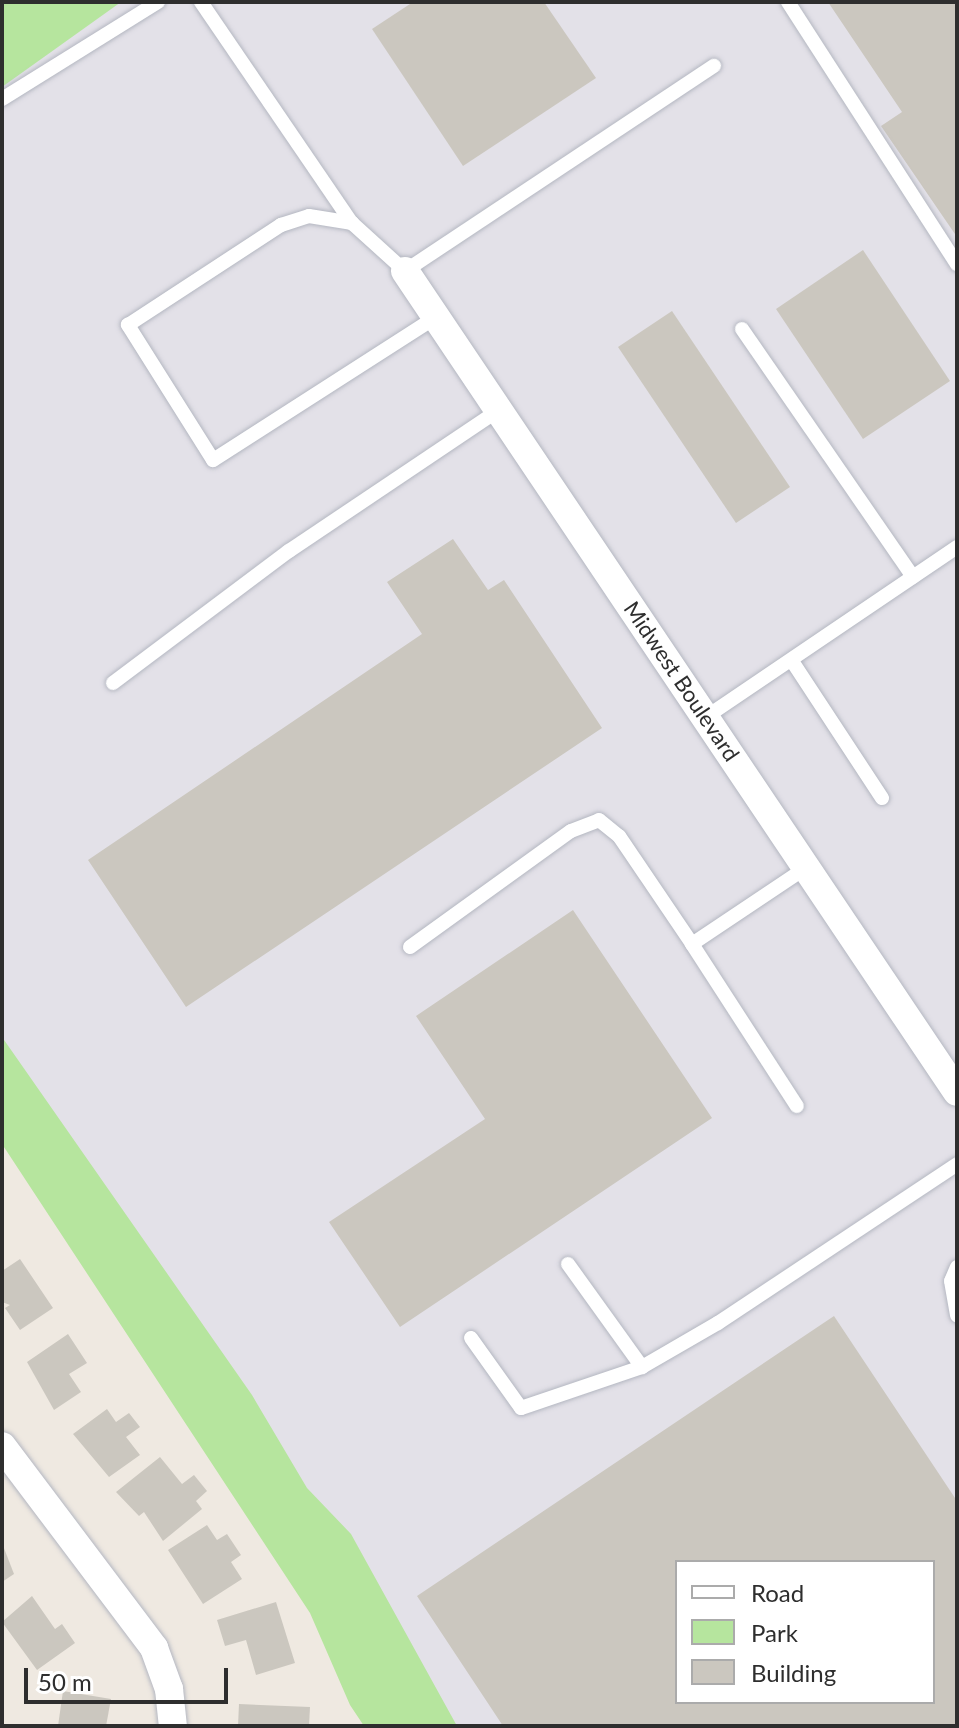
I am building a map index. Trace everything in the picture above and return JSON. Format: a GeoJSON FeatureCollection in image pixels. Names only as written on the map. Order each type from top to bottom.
{"type":"FeatureCollection","features":[{"type":"Feature","properties":{"kind":"street","name":"Midwest Boulevard"},"geometry":{"type":"LineString","coordinates":[[405,271],[957,1092]]}},
{"type":"Feature","properties":{"kind":"street"},"geometry":{"type":"LineString","coordinates":[[2,1446],[147,1637],[166,1679],[173,1726]]}},
{"type":"Feature","properties":{"kind":"lane"},"geometry":{"type":"LineString","coordinates":[[2,99],[158,2]]}},
{"type":"Feature","properties":{"kind":"lane"},"geometry":{"type":"LineString","coordinates":[[201,2],[352,223],[405,271],[714,66]]}},
{"type":"Feature","properties":{"kind":"lane"},"geometry":{"type":"LineString","coordinates":[[788,2],[957,264]]}},
{"type":"Feature","properties":{"kind":"lane"},"geometry":{"type":"LineString","coordinates":[[352,223],[309,216],[281,225],[128,325],[213,460],[436,317]]}},
{"type":"Feature","properties":{"kind":"lane"},"geometry":{"type":"LineString","coordinates":[[742,329],[913,577]]}},
{"type":"Feature","properties":{"kind":"lane"},"geometry":{"type":"LineString","coordinates":[[113,683],[289,551],[499,410]]}},
{"type":"Feature","properties":{"kind":"lane"},"geometry":{"type":"LineString","coordinates":[[706,717],[957,547]]}},
{"type":"Feature","properties":{"kind":"lane"},"geometry":{"type":"LineString","coordinates":[[792,661],[882,798]]}},
{"type":"Feature","properties":{"kind":"lane"},"geometry":{"type":"LineString","coordinates":[[410,947],[571,831],[599,820],[619,836],[797,1106]]}},
{"type":"Feature","properties":{"kind":"lane"},"geometry":{"type":"LineString","coordinates":[[692,944],[807,867]]}},
{"type":"Feature","properties":{"kind":"lane"},"geometry":{"type":"LineString","coordinates":[[471,1338],[521,1408],[642,1367],[718,1323],[957,1164]]}},
{"type":"Feature","properties":{"kind":"lane"},"geometry":{"type":"LineString","coordinates":[[568,1264],[642,1367]]}},
{"type":"Feature","properties":{"kind":"lane"},"geometry":{"type":"LineString","coordinates":[[957,1267],[951,1281],[957,1315]]}},
{"type":"Feature","properties":{"kind":"shaded area"},"geometry":{"type":"Polygon","coordinates":[[[55,2],[957,2],[957,1726],[410,1726],[2,1110],[2,39],[55,2]]]}},
{"type":"Feature","properties":{"kind":"green space"},"geometry":{"type":"Polygon","coordinates":[[[2,2],[121,2],[2,87],[2,2]]]}},
{"type":"Feature","properties":{"kind":"green space"},"geometry":{"type":"Polygon","coordinates":[[[2,1037],[252,1395],[307,1488],[351,1534],[457,1726],[364,1726],[350,1705],[310,1613],[2,1144],[2,1037]]]}},
{"type":"Feature","properties":{"kind":"building"},"geometry":{"type":"Polygon","coordinates":[[[413,2],[544,2],[596,78],[463,166],[372,29],[413,2]]]}},
{"type":"Feature","properties":{"kind":"building"},"geometry":{"type":"Polygon","coordinates":[[[828,2],[957,2],[957,237],[881,126],[902,112],[828,2]]]}},
{"type":"Feature","properties":{"kind":"building"},"geometry":{"type":"Polygon","coordinates":[[[863,250],[950,381],[863,439],[776,309],[863,250]]]}},
{"type":"Feature","properties":{"kind":"building"},"geometry":{"type":"Polygon","coordinates":[[[672,311],[790,487],[736,523],[618,347],[672,311]]]}},
{"type":"Feature","properties":{"kind":"building"},"geometry":{"type":"Polygon","coordinates":[[[453,539],[488,590],[504,580],[602,728],[186,1007],[88,860],[422,634],[387,582],[453,539]]]}},
{"type":"Feature","properties":{"kind":"building"},"geometry":{"type":"Polygon","coordinates":[[[573,910],[712,1118],[400,1327],[329,1222],[485,1119],[416,1016],[573,910]]]}},
{"type":"Feature","properties":{"kind":"building"},"geometry":{"type":"Polygon","coordinates":[[[20,1259],[53,1308],[20,1330],[5,1308],[10,1305],[2,1302],[2,1271],[20,1259]]]}},
{"type":"Feature","properties":{"kind":"building"},"geometry":{"type":"Polygon","coordinates":[[[834,1316],[957,1501],[957,1726],[503,1726],[417,1596],[834,1316]]]}},
{"type":"Feature","properties":{"kind":"building"},"geometry":{"type":"Polygon","coordinates":[[[68,1334],[87,1363],[69,1374],[81,1392],[54,1410],[27,1362],[68,1334]]]}},
{"type":"Feature","properties":{"kind":"building"},"geometry":{"type":"Polygon","coordinates":[[[107,1409],[116,1422],[129,1413],[140,1427],[126,1437],[140,1455],[109,1477],[73,1434],[107,1409]]]}},
{"type":"Feature","properties":{"kind":"building"},"geometry":{"type":"Polygon","coordinates":[[[160,1457],[182,1484],[194,1475],[207,1491],[196,1501],[202,1509],[163,1541],[144,1512],[139,1516],[116,1492],[160,1457]]]}},
{"type":"Feature","properties":{"kind":"building"},"geometry":{"type":"Polygon","coordinates":[[[207,1525],[217,1540],[227,1534],[241,1555],[231,1562],[242,1579],[203,1604],[168,1550],[207,1525]]]}},
{"type":"Feature","properties":{"kind":"building"},"geometry":{"type":"Polygon","coordinates":[[[2,1543],[14,1574],[2,1582],[2,1543]]]}},
{"type":"Feature","properties":{"kind":"building"},"geometry":{"type":"Polygon","coordinates":[[[32,1596],[55,1629],[62,1624],[75,1643],[37,1670],[2,1622],[32,1596]]]}},
{"type":"Feature","properties":{"kind":"building"},"geometry":{"type":"Polygon","coordinates":[[[276,1602],[295,1663],[256,1675],[246,1640],[225,1646],[217,1620],[276,1602]]]}},
{"type":"Feature","properties":{"kind":"building"},"geometry":{"type":"Polygon","coordinates":[[[63,1691],[111,1699],[106,1726],[58,1726],[63,1691]]]}},
{"type":"Feature","properties":{"kind":"building"},"geometry":{"type":"Polygon","coordinates":[[[239,1704],[310,1707],[309,1726],[238,1726],[239,1704]]]}}]}
